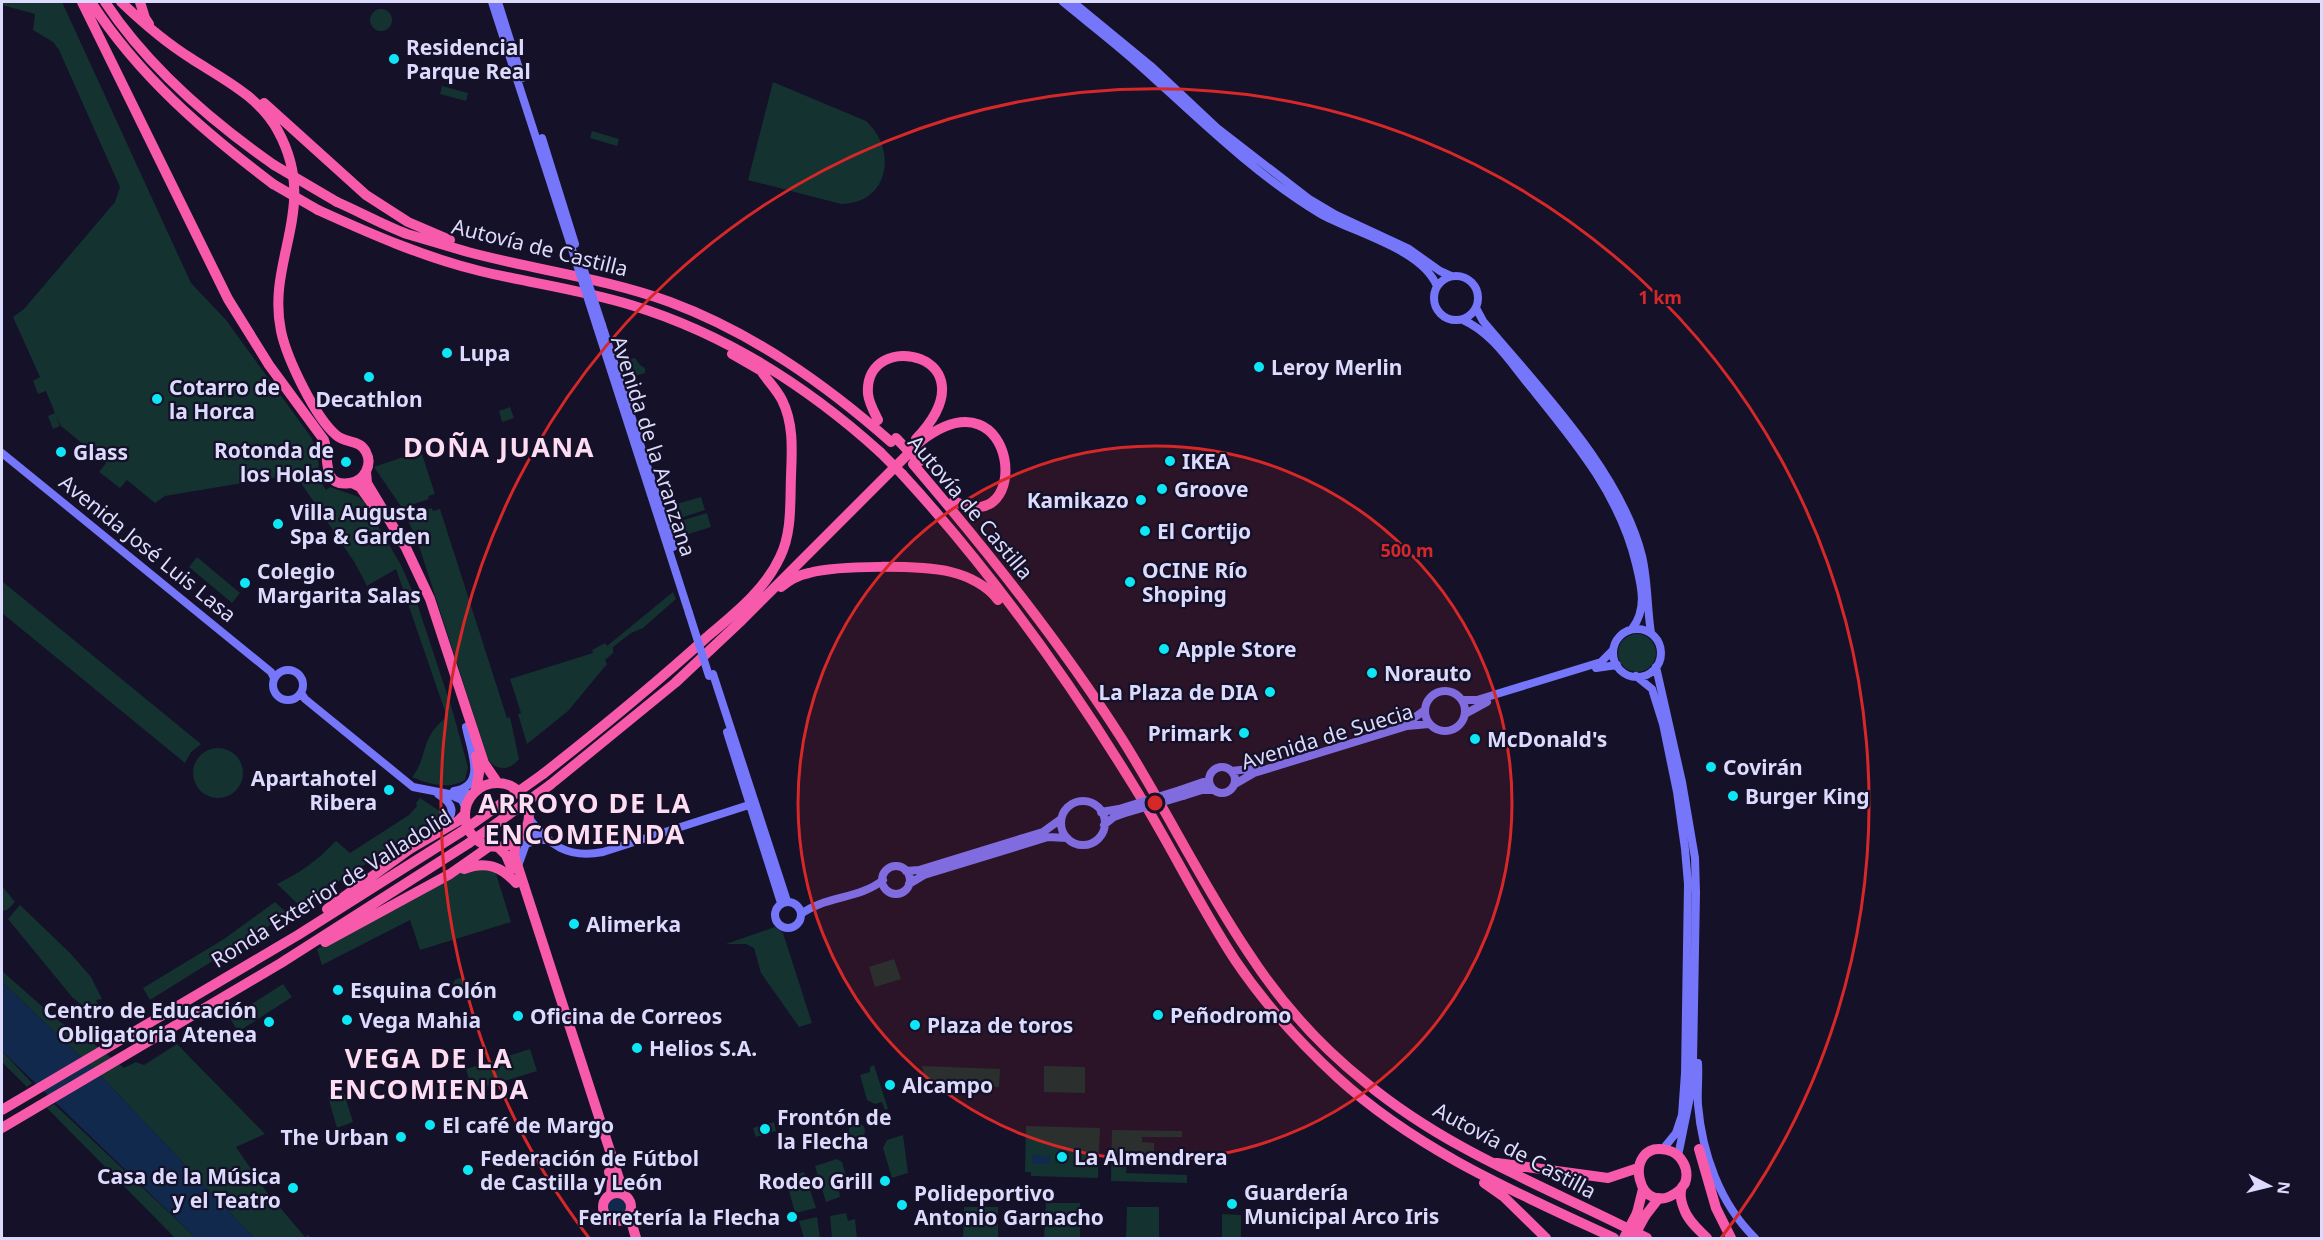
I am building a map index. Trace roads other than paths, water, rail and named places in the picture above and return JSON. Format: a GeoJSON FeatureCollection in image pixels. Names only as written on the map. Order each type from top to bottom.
{"type":"FeatureCollection","features":[{"type":"Feature","properties":{"kind":"highway"},"geometry":{"type":"LineString","coordinates":[[78,2],[100,36]]}},
{"type":"Feature","properties":{"kind":"highway"},"geometry":{"type":"LineString","coordinates":[[82,2],[228,299],[264,357],[324,440],[327,453],[326,465],[330,475],[341,483],[352,483],[361,479],[366,472]]}},
{"type":"Feature","properties":{"kind":"highway","name":"Autovía de Castilla"},"geometry":{"type":"LineString","coordinates":[[91,2],[124,48],[203,130],[273,184],[318,210],[399,246],[479,271],[598,296],[649,311],[705,333],[754,358],[788,379],[840,417],[899,476],[964,547],[1028,628],[1076,696],[1139,794],[1236,961],[1276,1014],[1316,1056],[1388,1119],[1449,1158],[1493,1182],[1614,1239]]}},
{"type":"Feature","properties":{"kind":"highway","name":"Autovía de Castilla"},"geometry":{"type":"LineString","coordinates":[[105,2],[166,74],[213,119],[274,165],[337,202],[405,233],[469,252],[638,292],[698,314],[740,334],[796,367],[893,440],[916,463],[1041,622],[1103,710],[1152,788],[1240,940],[1290,1007],[1325,1045],[1365,1082],[1398,1108],[1459,1147],[1647,1239]]}},
{"type":"Feature","properties":{"kind":"highway"},"geometry":{"type":"LineString","coordinates":[[121,2],[159,36],[266,104],[366,195],[408,222],[466,246],[531,266]]}},
{"type":"Feature","properties":{"kind":"highway"},"geometry":{"type":"LineString","coordinates":[[140,2],[145,18],[159,36]]}},
{"type":"Feature","properties":{"kind":"highway"},"geometry":{"type":"LineString","coordinates":[[215,72],[265,112],[286,148],[293,173],[295,196],[292,229],[279,289],[278,307],[287,353],[302,384],[331,429],[345,440],[356,442],[365,450],[369,458],[366,472],[368,483],[406,548],[430,599],[484,763],[497,782]]}},
{"type":"Feature","properties":{"kind":"highway"},"geometry":{"type":"LineString","coordinates":[[479,271],[569,293],[642,315],[709,342],[803,397],[877,454]]}},
{"type":"Feature","properties":{"kind":"highway"},"geometry":{"type":"LineString","coordinates":[[740,334],[782,353],[822,378],[878,420]]}},
{"type":"Feature","properties":{"kind":"highway"},"geometry":{"type":"LineString","coordinates":[[745,603],[925,429],[934,416],[942,393],[940,378],[929,363],[915,356],[900,355],[889,358],[877,368],[870,381],[868,395],[878,420],[893,440]]}},
{"type":"Feature","properties":{"kind":"highway"},"geometry":{"type":"LineString","coordinates":[[745,603],[764,583],[781,557],[789,515],[790,428],[782,400],[761,371]]}},
{"type":"Feature","properties":{"kind":"highway"},"geometry":{"type":"LineString","coordinates":[[742,620],[921,441],[947,426],[958,423],[973,424],[989,432],[1001,446],[1006,461],[1006,478],[997,496],[983,506],[969,507],[954,501]]}},
{"type":"Feature","properties":{"kind":"highway"},"geometry":{"type":"LineString","coordinates":[[327,453],[334,444],[345,440]]}},
{"type":"Feature","properties":{"kind":"highway"},"geometry":{"type":"LineString","coordinates":[[916,463],[954,501],[1042,613],[1094,690],[1103,710]]}},
{"type":"Feature","properties":{"kind":"highway"},"geometry":{"type":"LineString","coordinates":[[899,476],[993,592],[1139,794]]}},
{"type":"Feature","properties":{"kind":"highway"},"geometry":{"type":"LineString","coordinates":[[312,923],[402,854],[458,821],[474,792],[479,773],[478,763],[413,573],[387,525],[360,487],[352,483]]}},
{"type":"Feature","properties":{"kind":"highway"},"geometry":{"type":"LineString","coordinates":[[742,620],[785,583],[808,573],[827,569],[940,570],[973,580],[993,592]]}},
{"type":"Feature","properties":{"kind":"highway","name":"Ronda Exterior de Valladolid"},"geometry":{"type":"LineString","coordinates":[[2,1110],[282,944],[312,923],[461,832],[543,774],[632,704],[745,603]]}},
{"type":"Feature","properties":{"kind":"highway","name":"Ronda Exterior de Valladolid"},"geometry":{"type":"LineString","coordinates":[[2,1128],[318,942],[469,843],[550,785],[639,714],[742,620]]}},
{"type":"Feature","properties":{"kind":"highway"},"geometry":{"type":"LineString","coordinates":[[474,792],[486,784],[497,782],[508,784],[524,798],[528,807],[529,818],[519,837],[514,856],[624,1194],[629,1199],[631,1206],[629,1214],[636,1239]]}},
{"type":"Feature","properties":{"kind":"highway"},"geometry":{"type":"LineString","coordinates":[[465,811],[469,831],[475,838],[506,855],[612,1181],[610,1194],[604,1202],[603,1209],[611,1219],[618,1221],[631,1239]]}},
{"type":"Feature","properties":{"kind":"highway"},"geometry":{"type":"LineString","coordinates":[[318,942],[450,874],[494,847],[519,837]]}},
{"type":"Feature","properties":{"kind":"highway"},"geometry":{"type":"LineString","coordinates":[[450,874],[471,866],[489,864],[508,873],[516,883]]}},
{"type":"Feature","properties":{"kind":"highway"},"geometry":{"type":"LineString","coordinates":[[1459,1147],[1509,1166],[1591,1177],[1616,1177],[1638,1168]]}},
{"type":"Feature","properties":{"kind":"highway"},"geometry":{"type":"LineString","coordinates":[[1633,1239],[1641,1214],[1643,1189],[1637,1176],[1638,1168],[1650,1152],[1663,1149],[1678,1155],[1686,1168],[1681,1189],[1667,1198],[1659,1198],[1643,1189]]}},
{"type":"Feature","properties":{"kind":"highway"},"geometry":{"type":"LineString","coordinates":[[1699,1149],[1716,1208],[1731,1239]]}},
{"type":"Feature","properties":{"kind":"highway"},"geometry":{"type":"LineString","coordinates":[[1449,1158],[1504,1197],[1546,1239]]}},
{"type":"Feature","properties":{"kind":"highway"},"geometry":{"type":"LineString","coordinates":[[1681,1189],[1688,1218],[1707,1239]]}},
{"type":"Feature","properties":{"kind":"highway"},"geometry":{"type":"LineString","coordinates":[[610,1194],[624,1194]]}},
{"type":"Feature","properties":{"kind":"highway"},"geometry":{"type":"LineString","coordinates":[[1624,1239],[1641,1214],[1659,1198]]}},
{"type":"Feature","properties":{"kind":"highway"},"geometry":{"type":"LineString","coordinates":[[618,1221],[629,1214]]}},
{"type":"Feature","properties":{"kind":"street","name":"Avenida de la Aranzana"},"geometry":{"type":"LineString","coordinates":[[492,2],[600,326],[784,902]]}},
{"type":"Feature","properties":{"kind":"street","name":"Avenida de la Aranzana"},"geometry":{"type":"LineString","coordinates":[[498,2],[573,246]]}},
{"type":"Feature","properties":{"kind":"street"},"geometry":{"type":"LineString","coordinates":[[1063,2],[1145,70],[1211,132],[1273,180],[1320,213],[1406,254],[1428,270],[1437,286]]}},
{"type":"Feature","properties":{"kind":"street"},"geometry":{"type":"LineString","coordinates":[[1073,2],[1151,66],[1217,128],[1309,199],[1409,249],[1451,276]]}},
{"type":"Feature","properties":{"kind":"street"},"geometry":{"type":"LineString","coordinates":[[1463,320],[1476,308],[1478,300],[1474,284],[1460,276],[1443,279],[1437,286],[1433,298],[1440,314],[1450,320],[1463,320],[1484,332],[1576,446],[1612,499],[1631,543],[1639,575],[1642,605],[1640,618],[1632,629]]}},
{"type":"Feature","properties":{"kind":"street"},"geometry":{"type":"LineString","coordinates":[[1476,308],[1483,321],[1582,442],[1618,495],[1641,555],[1651,633]]}},
{"type":"Feature","properties":{"kind":"street","name":"Avenida José Luis Lasa"},"geometry":{"type":"LineString","coordinates":[[2,453],[275,674]]}},
{"type":"Feature","properties":{"kind":"street"},"geometry":{"type":"LineString","coordinates":[[1617,665],[1604,666],[1485,702],[1465,714],[1460,724],[1451,730],[1441,731],[1429,724],[1425,710],[1430,697],[1441,691],[1452,692],[1462,700],[1477,700],[1600,662],[1613,650],[1622,634],[1632,629],[1651,633],[1658,641],[1660,651],[1656,667],[1682,782],[1695,858],[1694,1062],[1688,1111],[1678,1155]]}},
{"type":"Feature","properties":{"kind":"street"},"geometry":{"type":"LineString","coordinates":[[1613,650],[1617,665],[1627,674],[1643,675],[1656,667]]}},
{"type":"Feature","properties":{"kind":"street"},"geometry":{"type":"LineString","coordinates":[[289,670],[300,676],[303,686],[301,697],[287,701],[276,696],[273,689],[275,674],[289,670]]}},
{"type":"Feature","properties":{"kind":"street"},"geometry":{"type":"LineString","coordinates":[[1636,676],[1652,689],[1663,724],[1677,792],[1688,884],[1685,1073],[1682,1115],[1676,1133],[1663,1149]]}},
{"type":"Feature","properties":{"kind":"street"},"geometry":{"type":"LineString","coordinates":[[301,697],[412,787],[449,794],[474,792]]}},
{"type":"Feature","properties":{"kind":"street"},"geometry":{"type":"LineString","coordinates":[[1462,700],[1465,714]]}},
{"type":"Feature","properties":{"kind":"street","name":"Avenida de Suecia"},"geometry":{"type":"LineString","coordinates":[[1232,771],[1252,769],[1411,720],[1425,710]]}},
{"type":"Feature","properties":{"kind":"street","name":"Avenida de Suecia"},"geometry":{"type":"LineString","coordinates":[[1235,784],[1254,773],[1407,726],[1429,724]]}},
{"type":"Feature","properties":{"kind":"street"},"geometry":{"type":"LineString","coordinates":[[437,792],[463,790],[473,777],[475,770],[466,727]]}},
{"type":"Feature","properties":{"kind":"street"},"geometry":{"type":"LineString","coordinates":[[1181,793],[1213,790],[1217,793],[1226,793],[1235,784],[1232,771],[1226,767],[1211,772],[1209,780],[1213,790]]}},
{"type":"Feature","properties":{"kind":"street"},"geometry":{"type":"LineString","coordinates":[[1101,812],[1120,812],[1181,793],[1209,780]]}},
{"type":"Feature","properties":{"kind":"street"},"geometry":{"type":"LineString","coordinates":[[437,792],[449,803],[452,811],[450,819],[441,829]]}},
{"type":"Feature","properties":{"kind":"street"},"geometry":{"type":"LineString","coordinates":[[449,794],[462,800],[465,811]]}},
{"type":"Feature","properties":{"kind":"street"},"geometry":{"type":"LineString","coordinates":[[1081,802],[1092,804],[1101,812],[1104,825],[1100,837],[1090,844],[1077,844],[1067,838],[1063,832],[1062,819],[1066,809],[1081,802]]}},
{"type":"Feature","properties":{"kind":"street"},"geometry":{"type":"LineString","coordinates":[[529,818],[540,834],[572,853],[593,854],[752,803]]}},
{"type":"Feature","properties":{"kind":"street"},"geometry":{"type":"LineString","coordinates":[[1104,825],[1120,812]]}},
{"type":"Feature","properties":{"kind":"street"},"geometry":{"type":"LineString","coordinates":[[906,871],[919,870],[1035,835],[1062,819]]}},
{"type":"Feature","properties":{"kind":"street"},"geometry":{"type":"LineString","coordinates":[[519,837],[540,834]]}},
{"type":"Feature","properties":{"kind":"street"},"geometry":{"type":"LineString","coordinates":[[873,888],[890,893],[900,893],[924,875],[1047,837],[1067,838]]}},
{"type":"Feature","properties":{"kind":"street"},"geometry":{"type":"LineString","coordinates":[[518,867],[526,844],[537,840],[549,840]]}},
{"type":"Feature","properties":{"kind":"street"},"geometry":{"type":"LineString","coordinates":[[800,911],[873,888],[883,880],[886,871],[892,867],[899,867],[906,871],[910,879],[909,884]]}},
{"type":"Feature","properties":{"kind":"street"},"geometry":{"type":"LineString","coordinates":[[883,880],[886,890]]}},
{"type":"Feature","properties":{"kind":"street"},"geometry":{"type":"LineString","coordinates":[[784,902],[793,902],[800,911],[800,921],[789,928],[781,926],[774,915],[776,908],[784,902]]}},
{"type":"Feature","properties":{"kind":"street"},"geometry":{"type":"LineString","coordinates":[[1695,1041],[1698,1066],[1698,1106],[1704,1148],[1722,1192],[1755,1239]]}},
{"type":"Feature","properties":{"kind":"street"},"geometry":{"type":"LineString","coordinates":[[1694,1062],[1699,1149]]}},
{"type":"Feature","properties":{"kind":"water"},"geometry":{"type":"Polygon","coordinates":[[[2,982],[101,1076],[254,1238],[196,1238],[2,1051],[2,982]]]}},
{"type":"Feature","properties":{"kind":"water"},"geometry":{"type":"Polygon","coordinates":[[[1032,1155],[1050,1156],[1049,1164],[1032,1164],[1032,1155]]]}},
{"type":"Feature","properties":{"kind":"water"},"geometry":{"type":"Polygon","coordinates":[[[613,1198],[621,1198],[626,1203],[624,1214],[613,1216],[608,1211],[608,1203],[613,1198]]]}},
{"type":"Feature","properties":{"kind":"place","name":"Residencial Parque Real"},"geometry":{"type":"Point","coordinates":[394,59]}},
{"type":"Feature","properties":{"kind":"place","name":"Lupa"},"geometry":{"type":"Point","coordinates":[447,353]}},
{"type":"Feature","properties":{"kind":"place","name":"Leroy Merlin"},"geometry":{"type":"Point","coordinates":[1259,367]}},
{"type":"Feature","properties":{"kind":"place","name":"Decathlon"},"geometry":{"type":"Point","coordinates":[369,377]}},
{"type":"Feature","properties":{"kind":"place","name":"Cotarro de la Horca"},"geometry":{"type":"Point","coordinates":[157,399]}},
{"type":"Feature","properties":{"kind":"place","name":"Glass"},"geometry":{"type":"Point","coordinates":[61,452]}},
{"type":"Feature","properties":{"kind":"place","name":"IKEA"},"geometry":{"type":"Point","coordinates":[1170,461]}},
{"type":"Feature","properties":{"kind":"place","name":"Rotonda de los Holas"},"geometry":{"type":"Point","coordinates":[346,462]}},
{"type":"Feature","properties":{"kind":"place","name":"Groove"},"geometry":{"type":"Point","coordinates":[1162,489]}},
{"type":"Feature","properties":{"kind":"place","name":"Kamikazo"},"geometry":{"type":"Point","coordinates":[1141,500]}},
{"type":"Feature","properties":{"kind":"place","name":"Villa Augusta Spa & Garden"},"geometry":{"type":"Point","coordinates":[278,524]}},
{"type":"Feature","properties":{"kind":"place","name":"El Cortijo"},"geometry":{"type":"Point","coordinates":[1145,531]}},
{"type":"Feature","properties":{"kind":"place","name":"OCINE Río Shoping"},"geometry":{"type":"Point","coordinates":[1130,582]}},
{"type":"Feature","properties":{"kind":"place","name":"Colegio Margarita Salas"},"geometry":{"type":"Point","coordinates":[245,583]}},
{"type":"Feature","properties":{"kind":"place","name":"Apple Store"},"geometry":{"type":"Point","coordinates":[1164,649]}},
{"type":"Feature","properties":{"kind":"place","name":"Norauto"},"geometry":{"type":"Point","coordinates":[1372,673]}},
{"type":"Feature","properties":{"kind":"place","name":"La Plaza de DIA"},"geometry":{"type":"Point","coordinates":[1270,692]}},
{"type":"Feature","properties":{"kind":"place","name":"Primark"},"geometry":{"type":"Point","coordinates":[1244,733]}},
{"type":"Feature","properties":{"kind":"place","name":"McDonald's"},"geometry":{"type":"Point","coordinates":[1475,739]}},
{"type":"Feature","properties":{"kind":"place","name":"Covirán"},"geometry":{"type":"Point","coordinates":[1711,767]}},
{"type":"Feature","properties":{"kind":"place","name":"Apartahotel Ribera"},"geometry":{"type":"Point","coordinates":[389,790]}},
{"type":"Feature","properties":{"kind":"place","name":"Burger King"},"geometry":{"type":"Point","coordinates":[1733,796]}},
{"type":"Feature","properties":{"kind":"place","name":"Alimerka"},"geometry":{"type":"Point","coordinates":[574,924]}},
{"type":"Feature","properties":{"kind":"place","name":"Esquina Colón"},"geometry":{"type":"Point","coordinates":[338,990]}},
{"type":"Feature","properties":{"kind":"place","name":"Peñodromo"},"geometry":{"type":"Point","coordinates":[1158,1015]}},
{"type":"Feature","properties":{"kind":"place","name":"Oficina de Correos"},"geometry":{"type":"Point","coordinates":[518,1016]}},
{"type":"Feature","properties":{"kind":"place","name":"Vega Mahia"},"geometry":{"type":"Point","coordinates":[347,1020]}},
{"type":"Feature","properties":{"kind":"place","name":"Centro de Educación Obligatoria Atenea"},"geometry":{"type":"Point","coordinates":[269,1022]}},
{"type":"Feature","properties":{"kind":"place","name":"Plaza de toros"},"geometry":{"type":"Point","coordinates":[915,1025]}},
{"type":"Feature","properties":{"kind":"place","name":"Helios S.A."},"geometry":{"type":"Point","coordinates":[637,1048]}},
{"type":"Feature","properties":{"kind":"place","name":"Alcampo"},"geometry":{"type":"Point","coordinates":[890,1085]}},
{"type":"Feature","properties":{"kind":"place","name":"El café de Margo"},"geometry":{"type":"Point","coordinates":[430,1125]}},
{"type":"Feature","properties":{"kind":"place","name":"Frontón de la Flecha"},"geometry":{"type":"Point","coordinates":[765,1129]}},
{"type":"Feature","properties":{"kind":"place","name":"The Urban"},"geometry":{"type":"Point","coordinates":[401,1137]}},
{"type":"Feature","properties":{"kind":"place","name":"La Almendrera"},"geometry":{"type":"Point","coordinates":[1062,1157]}},
{"type":"Feature","properties":{"kind":"place","name":"Federación de Fútbol de Castilla y León"},"geometry":{"type":"Point","coordinates":[468,1170]}},
{"type":"Feature","properties":{"kind":"place","name":"Rodeo Grill"},"geometry":{"type":"Point","coordinates":[885,1181]}},
{"type":"Feature","properties":{"kind":"place","name":"Casa de la Música y el Teatro"},"geometry":{"type":"Point","coordinates":[293,1188]}},
{"type":"Feature","properties":{"kind":"place","name":"Guardería Municipal Arco Iris"},"geometry":{"type":"Point","coordinates":[1232,1204]}},
{"type":"Feature","properties":{"kind":"place","name":"Polideportivo Antonio Garnacho"},"geometry":{"type":"Point","coordinates":[902,1205]}},
{"type":"Feature","properties":{"kind":"place","name":"Ferretería la Flecha"},"geometry":{"type":"Point","coordinates":[792,1217]}},
{"type":"Feature","properties":{"kind":"district","name":"DOÑA JUANA"},"geometry":{"type":"Point","coordinates":[499,446]}},
{"type":"Feature","properties":{"kind":"district","name":"ARROYO DE LA ENCOMIENDA"},"geometry":{"type":"Point","coordinates":[585,818]}},
{"type":"Feature","properties":{"kind":"district","name":"VEGA DE LA ENCOMIENDA"},"geometry":{"type":"Point","coordinates":[429,1072]}}]}
